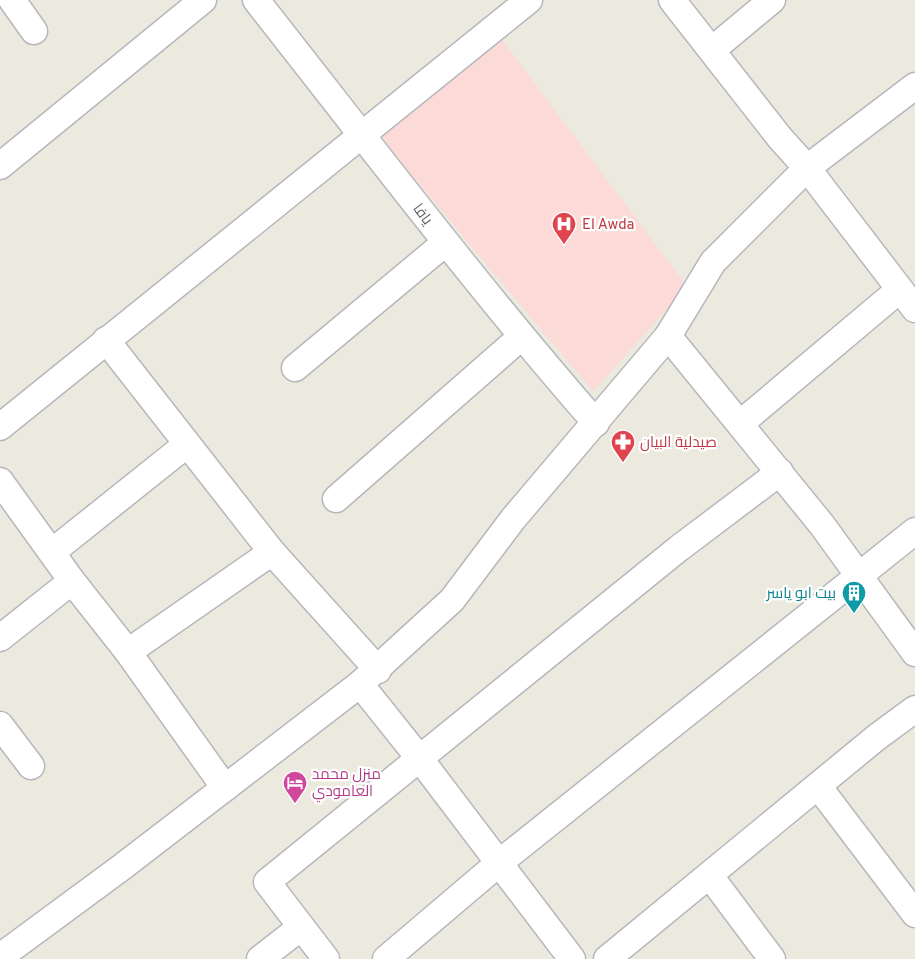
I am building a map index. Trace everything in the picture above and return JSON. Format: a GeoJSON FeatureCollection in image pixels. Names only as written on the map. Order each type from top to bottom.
{"type":"FeatureCollection","features":[{"type":"Feature","properties":{"kind":"street"},"geometry":{"type":"LineString","coordinates":[[12,0],[34,31]]}},
{"type":"Feature","properties":{"kind":"street"},"geometry":{"type":"LineString","coordinates":[[0,166],[203,0]]}},
{"type":"Feature","properties":{"kind":"street","name":"يافا"},"geometry":{"type":"LineString","coordinates":[[256,0],[445,243],[521,337],[596,422]]}},
{"type":"Feature","properties":{"kind":"street"},"geometry":{"type":"LineString","coordinates":[[0,427],[529,0]]}},
{"type":"Feature","properties":{"kind":"street"},"geometry":{"type":"LineString","coordinates":[[672,0],[780,138],[807,168],[907,300],[740,423]]}},
{"type":"Feature","properties":{"kind":"street"},"geometry":{"type":"LineString","coordinates":[[712,50],[772,0]]}},
{"type":"Feature","properties":{"kind":"street"},"geometry":{"type":"LineString","coordinates":[[0,957],[369,677],[452,600],[513,519],[668,336],[713,262],[807,168],[915,86]]}},
{"type":"Feature","properties":{"kind":"street"},"geometry":{"type":"LineString","coordinates":[[295,368],[445,243]]}},
{"type":"Feature","properties":{"kind":"street"},"geometry":{"type":"LineString","coordinates":[[668,336],[780,472],[915,653]]}},
{"type":"Feature","properties":{"kind":"street"},"geometry":{"type":"LineString","coordinates":[[336,499],[521,337]]}},
{"type":"Feature","properties":{"kind":"street"},"geometry":{"type":"LineString","coordinates":[[106,340],[186,445],[369,677],[421,760],[572,959]]}},
{"type":"Feature","properties":{"kind":"street"},"geometry":{"type":"LineString","coordinates":[[52,552],[186,445]]}},
{"type":"Feature","properties":{"kind":"street"},"geometry":{"type":"LineString","coordinates":[[326,959],[267,882],[421,760],[678,549],[780,472]]}},
{"type":"Feature","properties":{"kind":"street"},"geometry":{"type":"LineString","coordinates":[[0,481],[72,581],[128,652],[225,788]]}},
{"type":"Feature","properties":{"kind":"street"},"geometry":{"type":"LineString","coordinates":[[386,959],[499,863],[915,531]]}},
{"type":"Feature","properties":{"kind":"street"},"geometry":{"type":"LineString","coordinates":[[128,652],[272,552]]}},
{"type":"Feature","properties":{"kind":"street"},"geometry":{"type":"LineString","coordinates":[[0,638],[72,581]]}},
{"type":"Feature","properties":{"kind":"street"},"geometry":{"type":"LineString","coordinates":[[607,959],[877,737],[915,709]]}},
{"type":"Feature","properties":{"kind":"street"},"geometry":{"type":"LineString","coordinates":[[0,725],[31,766]]}},
{"type":"Feature","properties":{"kind":"street"},"geometry":{"type":"LineString","coordinates":[[818,786],[915,914]]}},
{"type":"Feature","properties":{"kind":"street"},"geometry":{"type":"LineString","coordinates":[[710,876],[772,959]]}},
{"type":"Feature","properties":{"kind":"street"},"geometry":{"type":"LineString","coordinates":[[260,959],[301,927]]}},
{"type":"Feature","properties":{"kind":"shaded area","name":"El Awda"},"geometry":{"type":"Polygon","coordinates":[[[498,34],[687,287],[593,391],[373,129],[498,34]]]}},
{"type":"Feature","properties":{"kind":"place","name":"El Awda"},"geometry":{"type":"Point","coordinates":[564,245]}},
{"type":"Feature","properties":{"kind":"place","name":"صيدلية البيان"},"geometry":{"type":"Point","coordinates":[623,463]}},
{"type":"Feature","properties":{"kind":"place","name":"بيت ابو ياسر"},"geometry":{"type":"Point","coordinates":[854,614]}},
{"type":"Feature","properties":{"kind":"place","name":"منزل محمد العامودي"},"geometry":{"type":"Point","coordinates":[295,804]}}]}
